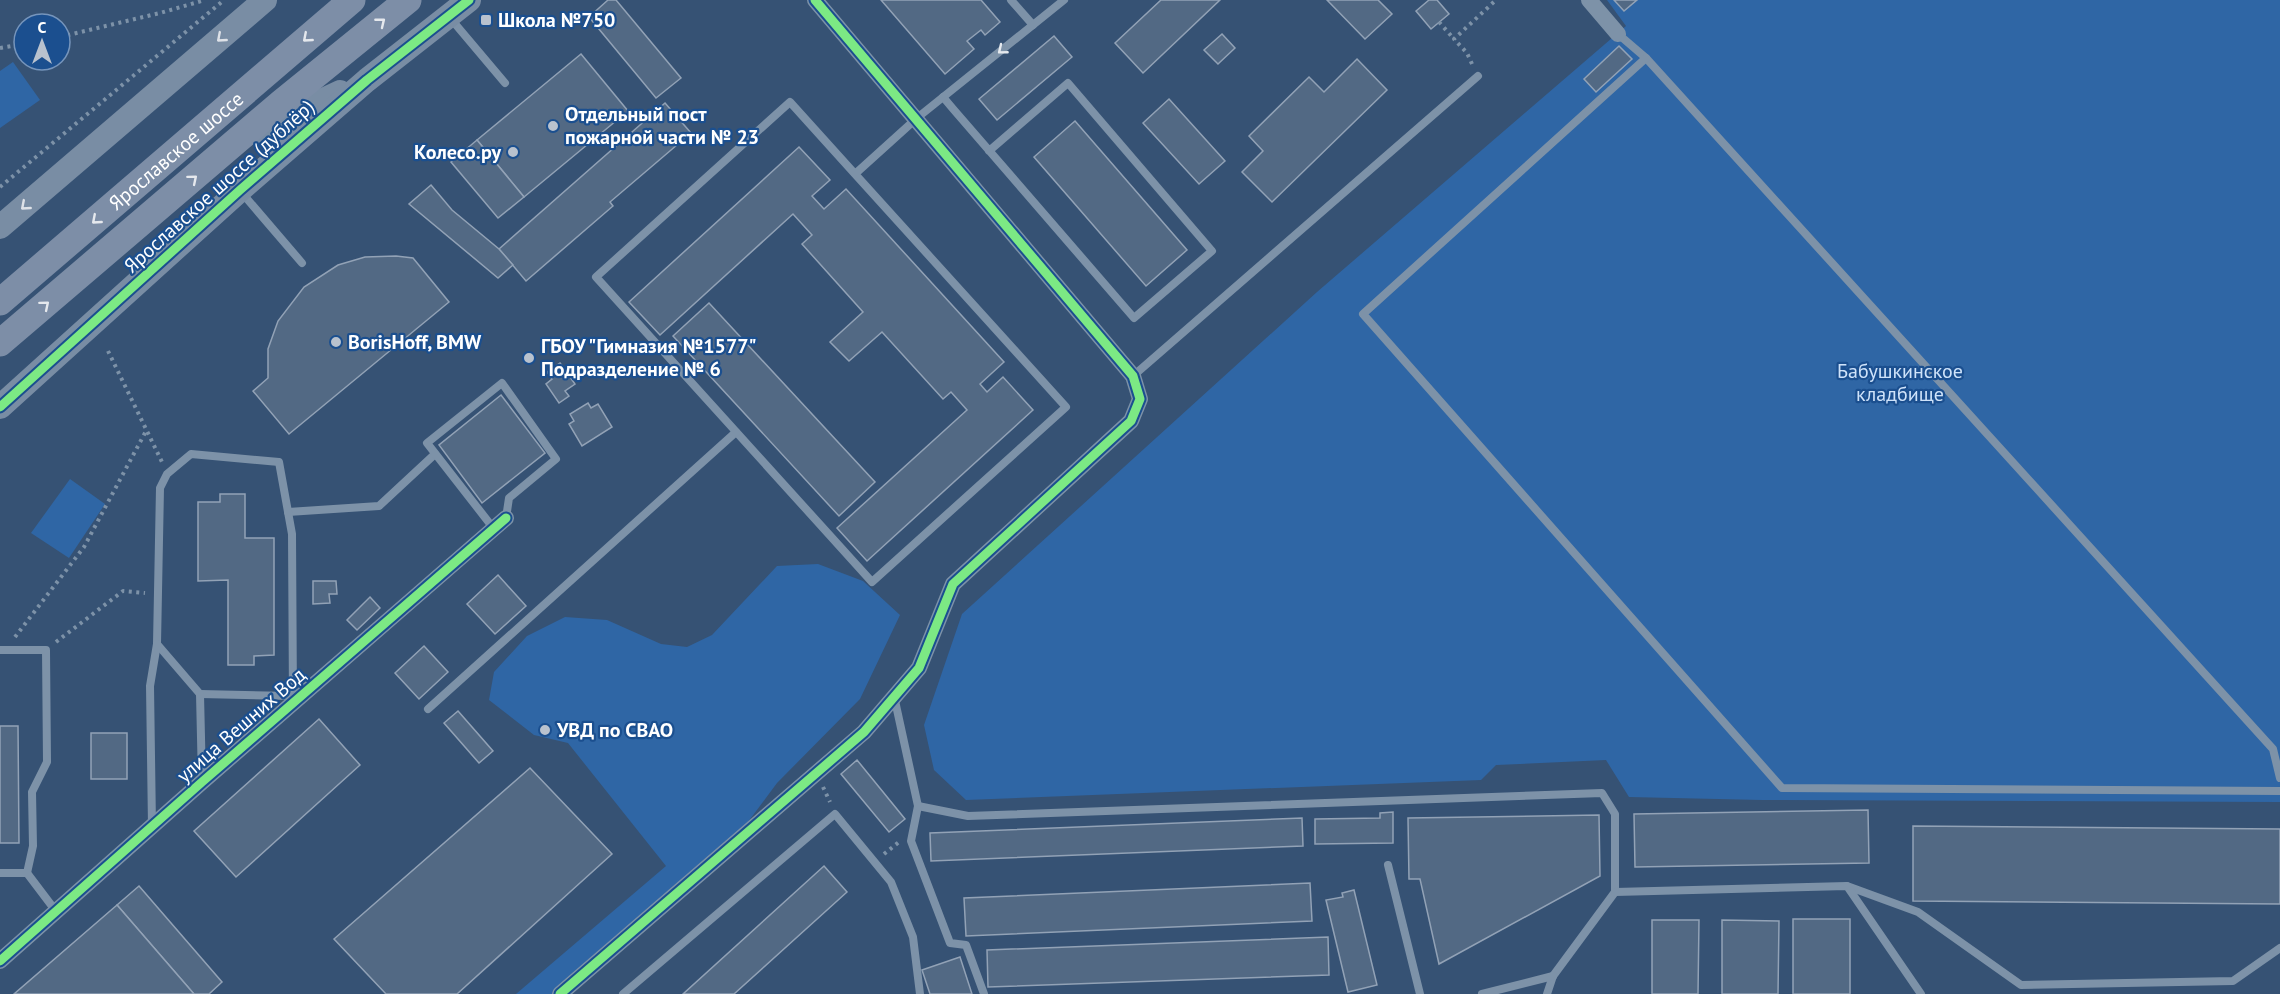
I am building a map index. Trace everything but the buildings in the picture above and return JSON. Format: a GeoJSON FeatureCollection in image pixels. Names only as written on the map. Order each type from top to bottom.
{"type":"FeatureCollection","features":[{"type":"Feature","properties":{"kind":"main road","name":"Ярославское шоссе"},"geometry":{"type":"LineString","coordinates":[[0,302],[352,0]]}},
{"type":"Feature","properties":{"kind":"main road","name":"Ярославское шоссе"},"geometry":{"type":"LineString","coordinates":[[0,343],[408,0]]}},
{"type":"Feature","properties":{"kind":"street","name":"Ярославское шоссе (дублёр)"},"geometry":{"type":"LineString","coordinates":[[0,407],[240,190],[367,80],[469,0]]}},
{"type":"Feature","properties":{"kind":"street"},"geometry":{"type":"LineString","coordinates":[[560,994],[864,732],[919,668],[953,584],[1131,422],[1140,399],[1133,376],[815,0]]}},
{"type":"Feature","properties":{"kind":"street"},"geometry":{"type":"LineString","coordinates":[[1589,0],[1618,34]]}},
{"type":"Feature","properties":{"kind":"street"},"geometry":{"type":"LineString","coordinates":[[0,227],[256,5]]}},
{"type":"Feature","properties":{"kind":"street"},"geometry":{"type":"LineString","coordinates":[[239,140],[367,80]]}},
{"type":"Feature","properties":{"kind":"street","name":"улица Вешних Вод"},"geometry":{"type":"LineString","coordinates":[[0,961],[293,700],[506,518]]}},
{"type":"Feature","properties":{"kind":"lane"},"geometry":{"type":"LineString","coordinates":[[1011,0],[1033,25]]}},
{"type":"Feature","properties":{"kind":"lane"},"geometry":{"type":"LineString","coordinates":[[855,174],[916,118],[1064,0]]}},
{"type":"Feature","properties":{"kind":"lane"},"geometry":{"type":"LineString","coordinates":[[449,16],[505,83]]}},
{"type":"Feature","properties":{"kind":"lane"},"geometry":{"type":"LineString","coordinates":[[1618,34],[1646,58],[2273,749],[2280,778]]}},
{"type":"Feature","properties":{"kind":"lane"},"geometry":{"type":"LineString","coordinates":[[1646,58],[1363,314],[1782,788],[2280,791]]}},
{"type":"Feature","properties":{"kind":"lane"},"geometry":{"type":"LineString","coordinates":[[1133,376],[1478,76]]}},
{"type":"Feature","properties":{"kind":"lane"},"geometry":{"type":"LineString","coordinates":[[943,97],[989,151],[1134,318],[1212,251],[1068,83],[989,151]]}},
{"type":"Feature","properties":{"kind":"lane"},"geometry":{"type":"LineString","coordinates":[[790,102],[855,174],[1066,406],[872,582],[596,277],[790,102]]}},
{"type":"Feature","properties":{"kind":"lane"},"geometry":{"type":"LineString","coordinates":[[240,190],[302,263]]}},
{"type":"Feature","properties":{"kind":"lane"},"geometry":{"type":"LineString","coordinates":[[494,529],[427,443],[502,383],[556,459],[509,498],[506,518]]}},
{"type":"Feature","properties":{"kind":"lane"},"geometry":{"type":"LineString","coordinates":[[428,709],[736,432]]}},
{"type":"Feature","properties":{"kind":"lane"},"geometry":{"type":"LineString","coordinates":[[152,827],[150,686],[157,644],[160,488],[167,474],[191,454],[279,462],[292,534],[293,700],[200,694]]}},
{"type":"Feature","properties":{"kind":"lane"},"geometry":{"type":"LineString","coordinates":[[288,512],[379,506],[435,454]]}},
{"type":"Feature","properties":{"kind":"lane"},"geometry":{"type":"LineString","coordinates":[[157,644],[200,694],[202,782]]}},
{"type":"Feature","properties":{"kind":"lane"},"geometry":{"type":"LineString","coordinates":[[3,650],[46,650],[47,762],[32,792],[33,846],[27,873],[55,910]]}},
{"type":"Feature","properties":{"kind":"lane"},"geometry":{"type":"LineString","coordinates":[[894,696],[918,806],[911,841],[950,943],[966,945],[984,994]]}},
{"type":"Feature","properties":{"kind":"lane"},"geometry":{"type":"LineString","coordinates":[[918,806],[968,816],[1602,794],[1615,814],[1615,892],[1553,976],[1547,994]]}},
{"type":"Feature","properties":{"kind":"lane"},"geometry":{"type":"LineString","coordinates":[[623,994],[835,814],[891,882],[913,937],[920,994]]}},
{"type":"Feature","properties":{"kind":"lane"},"geometry":{"type":"LineString","coordinates":[[1388,865],[1420,994]]}},
{"type":"Feature","properties":{"kind":"lane"},"geometry":{"type":"LineString","coordinates":[[0,873],[27,873]]}},
{"type":"Feature","properties":{"kind":"lane"},"geometry":{"type":"LineString","coordinates":[[1615,892],[1847,886],[1918,912],[2021,985],[2233,981],[2280,948]]}},
{"type":"Feature","properties":{"kind":"lane"},"geometry":{"type":"LineString","coordinates":[[1847,886],[1921,994]]}},
{"type":"Feature","properties":{"kind":"lane"},"geometry":{"type":"LineString","coordinates":[[1482,994],[1553,976]]}},
{"type":"Feature","properties":{"kind":"path"},"geometry":{"type":"LineString","coordinates":[[72,34],[205,0]]}},
{"type":"Feature","properties":{"kind":"path"},"geometry":{"type":"LineString","coordinates":[[0,187],[224,0]]}},
{"type":"Feature","properties":{"kind":"path"},"geometry":{"type":"LineString","coordinates":[[1454,39],[1496,0]]}},
{"type":"Feature","properties":{"kind":"path"},"geometry":{"type":"LineString","coordinates":[[1439,22],[1467,53],[1478,76]]}},
{"type":"Feature","properties":{"kind":"path"},"geometry":{"type":"LineString","coordinates":[[108,351],[167,474]]}},
{"type":"Feature","properties":{"kind":"path"},"geometry":{"type":"LineString","coordinates":[[3,650],[84,547],[146,431]]}},
{"type":"Feature","properties":{"kind":"path"},"geometry":{"type":"LineString","coordinates":[[46,650],[123,591],[158,594]]}},
{"type":"Feature","properties":{"kind":"path"},"geometry":{"type":"LineString","coordinates":[[816,773],[835,814]]}},
{"type":"Feature","properties":{"kind":"path"},"geometry":{"type":"LineString","coordinates":[[874,862],[912,834]]}},
{"type":"Feature","properties":{"kind":"green space","name":"Бабушкинское кладбище"},"geometry":{"type":"Polygon","coordinates":[[[1607,0],[2280,0],[2280,802],[1762,800],[1629,797],[1606,760],[1496,765],[1481,780],[966,800],[934,770],[924,725],[962,614],[1317,292],[1626,26],[1607,0]]]}},
{"type":"Feature","properties":{"kind":"green space"},"geometry":{"type":"Polygon","coordinates":[[[12,63],[12,72],[20,72],[40,100],[0,128],[0,71],[12,63]]]}},
{"type":"Feature","properties":{"kind":"green space"},"geometry":{"type":"Polygon","coordinates":[[[70,479],[105,504],[69,558],[31,533],[70,479]]]}},
{"type":"Feature","properties":{"kind":"green space"},"geometry":{"type":"Polygon","coordinates":[[[818,564],[863,581],[900,615],[860,699],[777,783],[742,830],[552,994],[516,994],[666,866],[568,743],[534,735],[489,700],[494,672],[527,636],[565,617],[607,620],[661,644],[687,647],[712,635],[777,566],[818,564]]]}},
{"type":"Feature","properties":{"kind":"cycle path"},"geometry":{"type":"LineString","coordinates":[[0,407],[240,190],[367,80],[469,0]]}},
{"type":"Feature","properties":{"kind":"cycle path"},"geometry":{"type":"LineString","coordinates":[[560,994],[864,732],[919,668],[953,584],[1131,421],[1140,399],[1133,376],[815,0]]}},
{"type":"Feature","properties":{"kind":"cycle path"},"geometry":{"type":"LineString","coordinates":[[0,961],[506,518]]}},
{"type":"Feature","properties":{"kind":"place","name":"Школа №750"},"geometry":{"type":"Point","coordinates":[486,20]}},
{"type":"Feature","properties":{"kind":"place","name":"Отдельный пост пожарной части № 23"},"geometry":{"type":"Point","coordinates":[553,126]}},
{"type":"Feature","properties":{"kind":"place","name":"Колесо.ру"},"geometry":{"type":"Point","coordinates":[513,152]}},
{"type":"Feature","properties":{"kind":"place","name":"BorisHoff, BMW"},"geometry":{"type":"Point","coordinates":[336,342]}},
{"type":"Feature","properties":{"kind":"place","name":"ГБОУ \"Гимназия №1577\" Подразделение № 6"},"geometry":{"type":"Point","coordinates":[529,358]}},
{"type":"Feature","properties":{"kind":"place","name":"УВД по СВАО"},"geometry":{"type":"Point","coordinates":[545,730]}}]}
